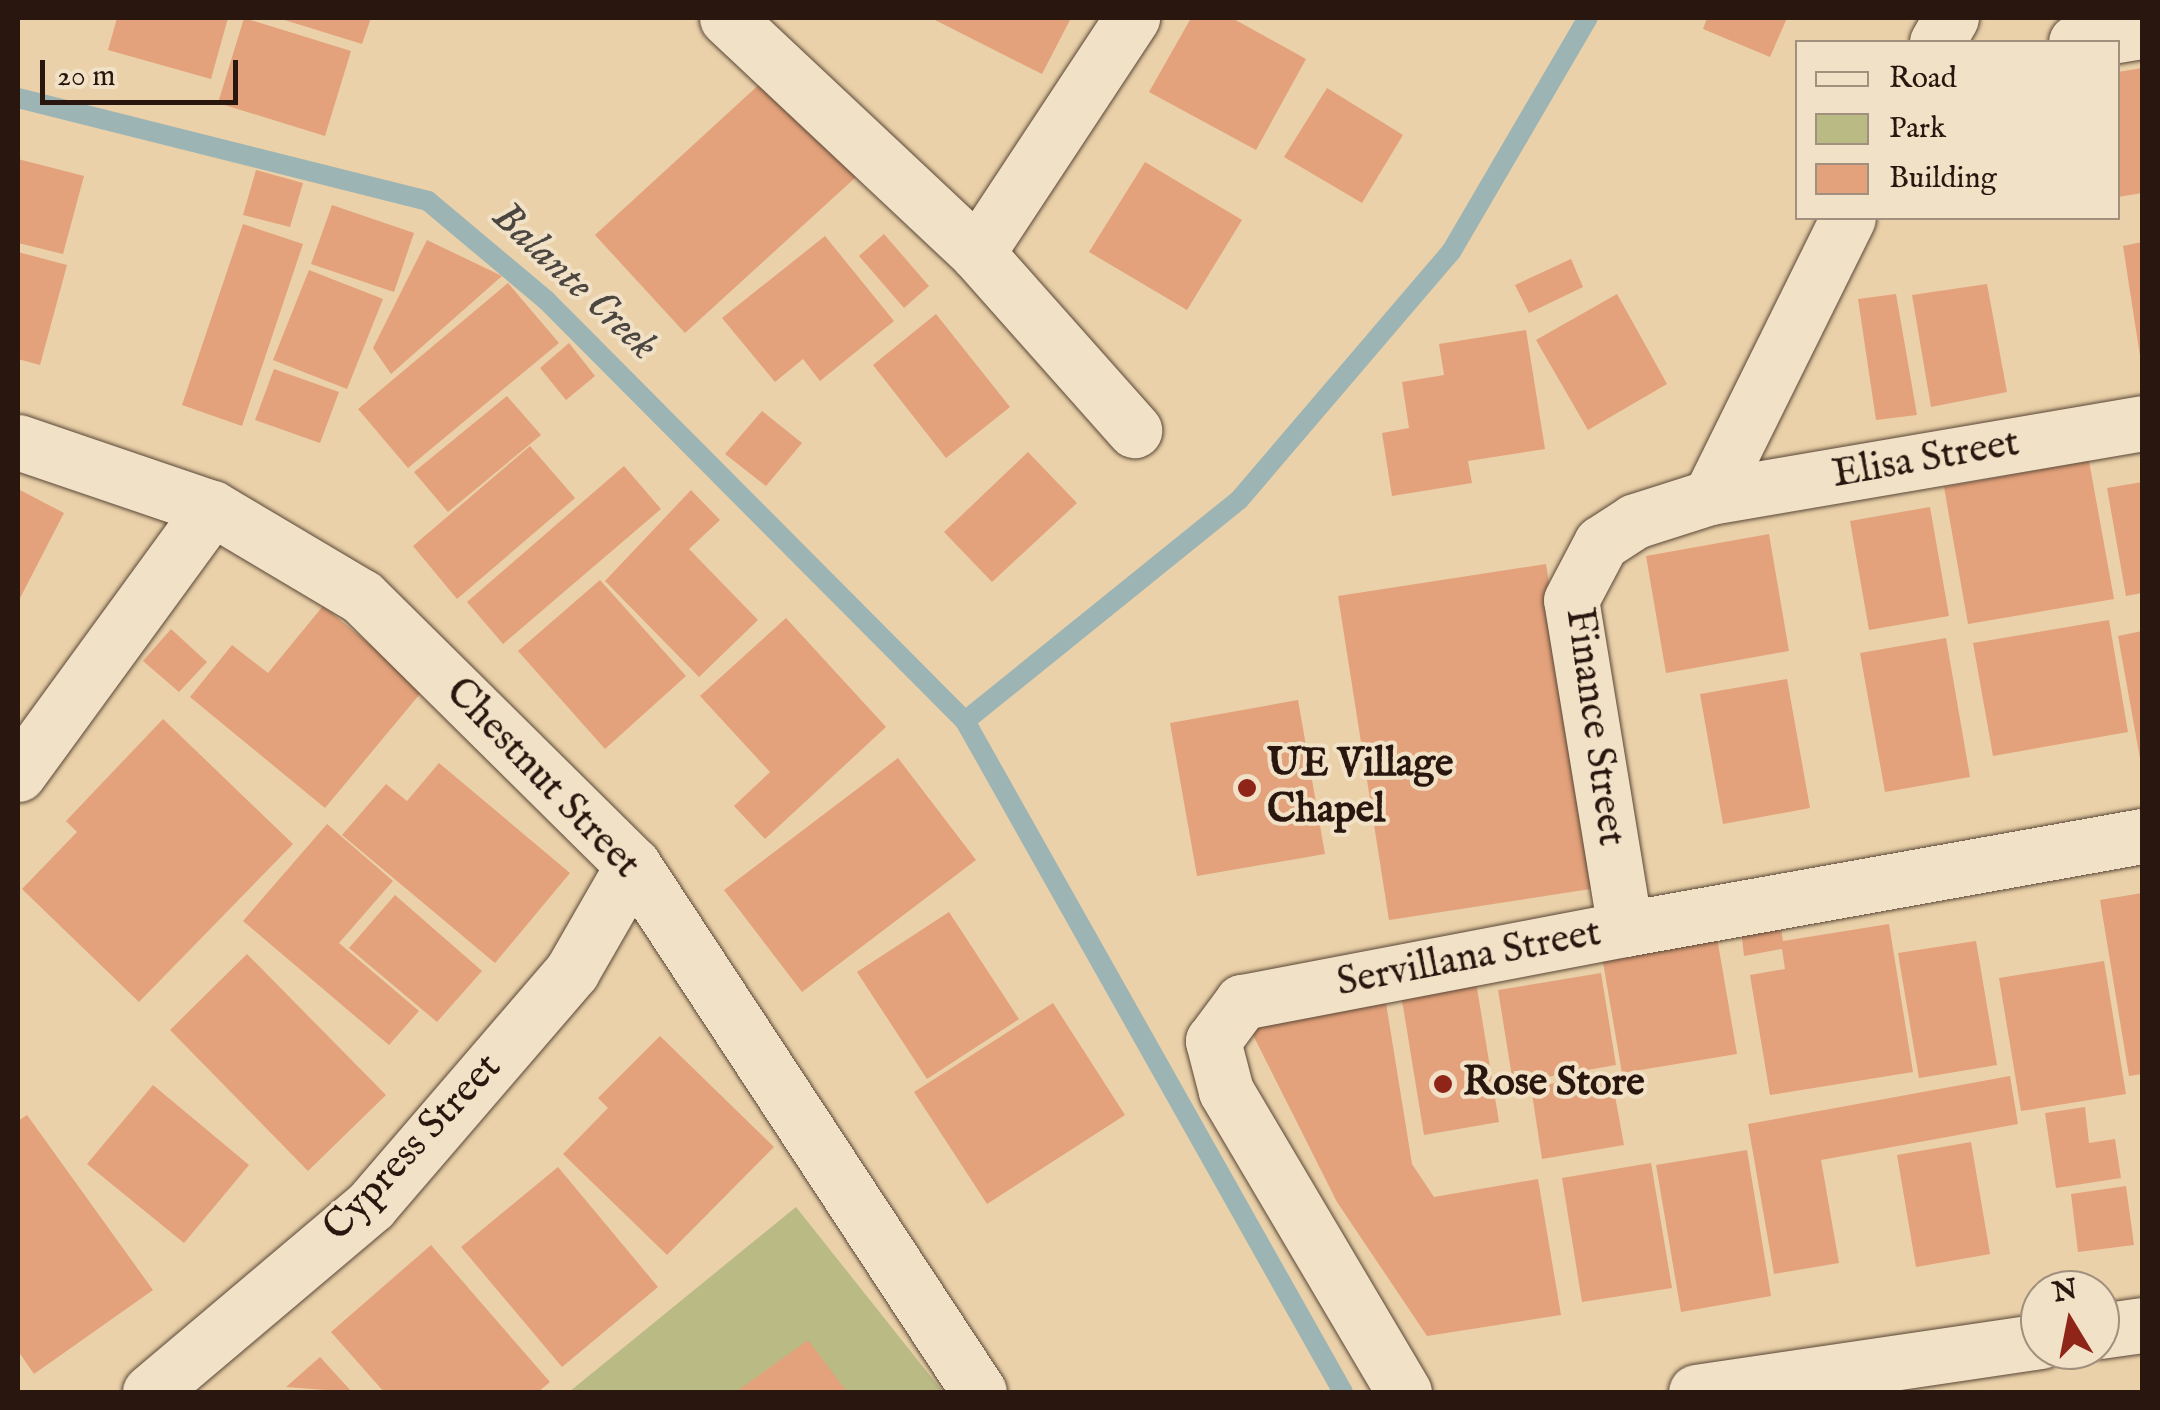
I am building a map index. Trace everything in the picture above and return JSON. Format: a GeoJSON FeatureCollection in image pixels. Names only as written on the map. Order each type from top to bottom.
{"type":"FeatureCollection","features":[{"type":"Feature","properties":{"kind":"street"},"geometry":{"type":"LineString","coordinates":[[727,18],[976,253],[1134,430]]}},
{"type":"Feature","properties":{"kind":"street"},"geometry":{"type":"LineString","coordinates":[[976,253],[1132,18]]}},
{"type":"Feature","properties":{"kind":"street"},"geometry":{"type":"LineString","coordinates":[[1938,40],[1952,18]]}},
{"type":"Feature","properties":{"kind":"street"},"geometry":{"type":"LineString","coordinates":[[2087,40],[2142,30]]}},
{"type":"Feature","properties":{"kind":"street"},"geometry":{"type":"LineString","coordinates":[[1710,497],[1847,220]]}},
{"type":"Feature","properties":{"kind":"street","name":"Elisa Street"},"geometry":{"type":"LineString","coordinates":[[1710,497],[2142,423]]}},
{"type":"Feature","properties":{"kind":"street","name":"Chestnut Street"},"geometry":{"type":"LineString","coordinates":[[18,442],[212,508],[362,598],[633,865],[979,1392]]}},
{"type":"Feature","properties":{"kind":"street","name":"Finance Street"},"geometry":{"type":"LineString","coordinates":[[1624,929],[1571,600],[1601,543],[1635,521],[1710,497]]}},
{"type":"Feature","properties":{"kind":"street"},"geometry":{"type":"LineString","coordinates":[[18,774],[212,508]]}},
{"type":"Feature","properties":{"kind":"street","name":"Servillana Street"},"geometry":{"type":"LineString","coordinates":[[1404,1392],[1214,1067],[1223,1018],[1242,1002],[2142,836]]}},
{"type":"Feature","properties":{"kind":"street","name":"Cypress Street"},"geometry":{"type":"LineString","coordinates":[[150,1392],[371,1204],[572,971],[633,865]]}},
{"type":"Feature","properties":{"kind":"street"},"geometry":{"type":"LineString","coordinates":[[1696,1392],[1819,1383],[2020,1344]]}},
{"type":"Feature","properties":{"kind":"green space"},"geometry":{"type":"Polygon","coordinates":[[[796,1207],[943,1392],[569,1392],[796,1207]]]}},
{"type":"Feature","properties":{"kind":"building"},"geometry":{"type":"Polygon","coordinates":[[[117,18],[228,18],[211,79],[108,50],[117,18]]]}},
{"type":"Feature","properties":{"kind":"building"},"geometry":{"type":"Polygon","coordinates":[[[244,18],[351,51],[325,136],[218,103],[244,18]]]}},
{"type":"Feature","properties":{"kind":"building"},"geometry":{"type":"Polygon","coordinates":[[[278,18],[371,18],[362,44],[278,18]]]}},
{"type":"Feature","properties":{"kind":"building"},"geometry":{"type":"Polygon","coordinates":[[[931,18],[1071,18],[1042,74],[931,18]]]}},
{"type":"Feature","properties":{"kind":"building"},"geometry":{"type":"Polygon","coordinates":[[[1191,18],[1232,18],[1306,59],[1256,150],[1149,92],[1191,18]]]}},
{"type":"Feature","properties":{"kind":"building"},"geometry":{"type":"Polygon","coordinates":[[[1707,18],[1787,18],[1770,57],[1703,29],[1707,18]]]}},
{"type":"Feature","properties":{"kind":"building"},"geometry":{"type":"Polygon","coordinates":[[[2142,68],[2142,193],[2120,197],[2120,72],[2142,68]]]}},
{"type":"Feature","properties":{"kind":"building"},"geometry":{"type":"Polygon","coordinates":[[[776,69],[867,167],[685,333],[595,235],[776,69]]]}},
{"type":"Feature","properties":{"kind":"building"},"geometry":{"type":"Polygon","coordinates":[[[1327,88],[1403,135],[1362,203],[1284,157],[1327,88]]]}},
{"type":"Feature","properties":{"kind":"building"},"geometry":{"type":"Polygon","coordinates":[[[18,159],[84,176],[63,254],[18,243],[18,159]]]}},
{"type":"Feature","properties":{"kind":"building"},"geometry":{"type":"Polygon","coordinates":[[[1145,162],[1242,220],[1187,310],[1089,252],[1145,162]]]}},
{"type":"Feature","properties":{"kind":"building"},"geometry":{"type":"Polygon","coordinates":[[[256,170],[303,183],[290,227],[243,215],[256,170]]]}},
{"type":"Feature","properties":{"kind":"building"},"geometry":{"type":"Polygon","coordinates":[[[332,205],[414,233],[394,292],[311,264],[332,205]]]}},
{"type":"Feature","properties":{"kind":"building"},"geometry":{"type":"Polygon","coordinates":[[[243,224],[303,244],[242,426],[182,405],[243,224]]]}},
{"type":"Feature","properties":{"kind":"building"},"geometry":{"type":"Polygon","coordinates":[[[884,234],[929,286],[904,308],[859,256],[884,234]]]}},
{"type":"Feature","properties":{"kind":"building"},"geometry":{"type":"Polygon","coordinates":[[[825,236],[894,321],[820,381],[803,359],[775,382],[722,318],[825,236]]]}},
{"type":"Feature","properties":{"kind":"building"},"geometry":{"type":"Polygon","coordinates":[[[427,240],[502,276],[391,374],[373,348],[427,240]]]}},
{"type":"Feature","properties":{"kind":"building"},"geometry":{"type":"Polygon","coordinates":[[[2142,242],[2142,356],[2140,356],[2123,246],[2142,242]]]}},
{"type":"Feature","properties":{"kind":"building"},"geometry":{"type":"Polygon","coordinates":[[[18,252],[67,265],[40,365],[18,359],[18,252]]]}},
{"type":"Feature","properties":{"kind":"building"},"geometry":{"type":"Polygon","coordinates":[[[1571,259],[1583,287],[1529,313],[1515,285],[1571,259]]]}},
{"type":"Feature","properties":{"kind":"building"},"geometry":{"type":"Polygon","coordinates":[[[309,270],[383,299],[347,389],[273,360],[309,270]]]}},
{"type":"Feature","properties":{"kind":"building"},"geometry":{"type":"Polygon","coordinates":[[[508,283],[559,343],[408,468],[358,409],[508,283]]]}},
{"type":"Feature","properties":{"kind":"building"},"geometry":{"type":"Polygon","coordinates":[[[1987,284],[2007,392],[1931,407],[1912,295],[1987,284]]]}},
{"type":"Feature","properties":{"kind":"building"},"geometry":{"type":"Polygon","coordinates":[[[1617,294],[1667,384],[1588,430],[1536,340],[1617,294]]]}},
{"type":"Feature","properties":{"kind":"building"},"geometry":{"type":"Polygon","coordinates":[[[1896,294],[1917,415],[1876,420],[1858,299],[1896,294]]]}},
{"type":"Feature","properties":{"kind":"building"},"geometry":{"type":"Polygon","coordinates":[[[936,314],[1010,407],[946,458],[873,365],[936,314]]]}},
{"type":"Feature","properties":{"kind":"building"},"geometry":{"type":"Polygon","coordinates":[[[1526,330],[1545,449],[1468,461],[1472,483],[1392,496],[1382,433],[1409,428],[1402,382],[1444,375],[1439,344],[1526,330]]]}},
{"type":"Feature","properties":{"kind":"building"},"geometry":{"type":"Polygon","coordinates":[[[569,343],[595,376],[566,400],[540,368],[569,343]]]}},
{"type":"Feature","properties":{"kind":"building"},"geometry":{"type":"Polygon","coordinates":[[[274,369],[339,392],[320,443],[255,420],[274,369]]]}},
{"type":"Feature","properties":{"kind":"building"},"geometry":{"type":"Polygon","coordinates":[[[507,396],[541,435],[448,512],[414,472],[507,396]]]}},
{"type":"Feature","properties":{"kind":"building"},"geometry":{"type":"Polygon","coordinates":[[[762,411],[802,443],[766,486],[725,454],[762,411]]]}},
{"type":"Feature","properties":{"kind":"building"},"geometry":{"type":"Polygon","coordinates":[[[530,446],[575,498],[457,599],[413,546],[530,446]]]}},
{"type":"Feature","properties":{"kind":"building"},"geometry":{"type":"Polygon","coordinates":[[[1028,452],[1077,503],[992,582],[944,532],[1028,452]]]}},
{"type":"Feature","properties":{"kind":"building"},"geometry":{"type":"Polygon","coordinates":[[[2089,461],[2114,599],[1968,624],[1944,487],[2089,461]]]}},
{"type":"Feature","properties":{"kind":"building"},"geometry":{"type":"Polygon","coordinates":[[[624,466],[661,509],[503,644],[467,602],[624,466]]]}},
{"type":"Feature","properties":{"kind":"building"},"geometry":{"type":"Polygon","coordinates":[[[2142,482],[2142,593],[2126,596],[2107,488],[2142,482]]]}},
{"type":"Feature","properties":{"kind":"building"},"geometry":{"type":"Polygon","coordinates":[[[18,489],[64,513],[18,602],[18,489]]]}},
{"type":"Feature","properties":{"kind":"building"},"geometry":{"type":"Polygon","coordinates":[[[691,490],[720,520],[689,549],[758,620],[699,677],[605,581],[691,490]]]}},
{"type":"Feature","properties":{"kind":"building"},"geometry":{"type":"Polygon","coordinates":[[[1930,507],[1949,616],[1869,630],[1850,521],[1930,507]]]}},
{"type":"Feature","properties":{"kind":"building"},"geometry":{"type":"Polygon","coordinates":[[[1769,534],[1789,651],[1666,673],[1646,556],[1769,534]]]}},
{"type":"Feature","properties":{"kind":"building"},"geometry":{"type":"Polygon","coordinates":[[[1546,564],[1597,888],[1389,920],[1338,596],[1546,564]]]}},
{"type":"Feature","properties":{"kind":"building"},"geometry":{"type":"Polygon","coordinates":[[[600,580],[686,676],[605,749],[518,651],[600,580]]]}},
{"type":"Feature","properties":{"kind":"building"},"geometry":{"type":"Polygon","coordinates":[[[323,606],[424,689],[325,808],[190,697],[232,645],[268,673],[323,606]]]}},
{"type":"Feature","properties":{"kind":"building"},"geometry":{"type":"Polygon","coordinates":[[[786,618],[886,727],[765,839],[734,806],[770,772],[700,696],[786,618]]]}},
{"type":"Feature","properties":{"kind":"building"},"geometry":{"type":"Polygon","coordinates":[[[2109,620],[2128,732],[1993,756],[1973,643],[2109,620]]]}},
{"type":"Feature","properties":{"kind":"building"},"geometry":{"type":"Polygon","coordinates":[[[171,629],[207,662],[179,692],[143,661],[171,629]]]}},
{"type":"Feature","properties":{"kind":"building"},"geometry":{"type":"Polygon","coordinates":[[[2142,631],[2142,764],[2141,764],[2118,636],[2142,631]]]}},
{"type":"Feature","properties":{"kind":"building"},"geometry":{"type":"Polygon","coordinates":[[[1946,638],[1970,777],[1885,792],[1860,653],[1946,638]]]}},
{"type":"Feature","properties":{"kind":"building"},"geometry":{"type":"Polygon","coordinates":[[[1787,679],[1810,808],[1723,824],[1700,694],[1787,679]]]}},
{"type":"Feature","properties":{"kind":"building","name":"UE Village Chapel"},"geometry":{"type":"Polygon","coordinates":[[[1298,700],[1325,854],[1197,876],[1170,723],[1298,700]]]}},
{"type":"Feature","properties":{"kind":"building"},"geometry":{"type":"Polygon","coordinates":[[[163,719],[293,844],[139,1002],[22,889],[77,832],[66,821],[163,719]]]}},
{"type":"Feature","properties":{"kind":"building"},"geometry":{"type":"Polygon","coordinates":[[[898,758],[976,860],[802,992],[724,890],[898,758]]]}},
{"type":"Feature","properties":{"kind":"building"},"geometry":{"type":"Polygon","coordinates":[[[439,763],[570,873],[495,963],[342,835],[386,784],[407,801],[439,763]]]}},
{"type":"Feature","properties":{"kind":"building"},"geometry":{"type":"Polygon","coordinates":[[[327,824],[393,881],[339,943],[419,1011],[389,1045],[243,921],[327,824]]]}},
{"type":"Feature","properties":{"kind":"building"},"geometry":{"type":"Polygon","coordinates":[[[2142,893],[2142,1074],[2129,1076],[2100,900],[2142,893]]]}},
{"type":"Feature","properties":{"kind":"building"},"geometry":{"type":"Polygon","coordinates":[[[395,895],[482,971],[437,1022],[349,948],[395,895]]]}},
{"type":"Feature","properties":{"kind":"building"},"geometry":{"type":"Polygon","coordinates":[[[949,912],[1019,1019],[927,1079],[857,972],[949,912]]]}},
{"type":"Feature","properties":{"kind":"building"},"geometry":{"type":"Polygon","coordinates":[[[1714,920],[1737,1054],[1622,1073],[1599,939],[1714,920]]]}},
{"type":"Feature","properties":{"kind":"building"},"geometry":{"type":"Polygon","coordinates":[[[1780,923],[1783,941],[1889,924],[1913,1072],[1770,1095],[1750,975],[1785,969],[1782,949],[1744,956],[1741,929],[1780,923]]]}},
{"type":"Feature","properties":{"kind":"building"},"geometry":{"type":"Polygon","coordinates":[[[1976,941],[1997,1065],[1919,1078],[1898,953],[1976,941]]]}},
{"type":"Feature","properties":{"kind":"building"},"geometry":{"type":"Polygon","coordinates":[[[247,954],[386,1095],[308,1171],[170,1030],[247,954]]]}},
{"type":"Feature","properties":{"kind":"building"},"geometry":{"type":"Polygon","coordinates":[[[2104,961],[2126,1094],[2021,1111],[1999,978],[2104,961]]]}},
{"type":"Feature","properties":{"kind":"building"},"geometry":{"type":"Polygon","coordinates":[[[1601,973],[1616,1065],[1513,1083],[1498,990],[1601,973]]]}},
{"type":"Feature","properties":{"kind":"building"},"geometry":{"type":"Polygon","coordinates":[[[1476,982],[1499,1122],[1424,1135],[1401,994],[1476,982]]]}},
{"type":"Feature","properties":{"kind":"building"},"geometry":{"type":"Polygon","coordinates":[[[1053,1003],[1125,1115],[987,1204],[914,1092],[1053,1003]]]}},
{"type":"Feature","properties":{"kind":"building"},"geometry":{"type":"Polygon","coordinates":[[[1386,1003],[1412,1164],[1434,1197],[1538,1179],[1561,1315],[1427,1336],[1337,1202],[1249,1027],[1386,1003]]]}},
{"type":"Feature","properties":{"kind":"building"},"geometry":{"type":"Polygon","coordinates":[[[660,1036],[774,1147],[667,1255],[563,1154],[608,1108],[598,1098],[660,1036]]]}},
{"type":"Feature","properties":{"kind":"building"},"geometry":{"type":"Polygon","coordinates":[[[1611,1074],[1624,1145],[1542,1159],[1531,1087],[1611,1074]]]}},
{"type":"Feature","properties":{"kind":"building"},"geometry":{"type":"Polygon","coordinates":[[[2010,1076],[2018,1124],[1821,1160],[1839,1263],[1774,1274],[1748,1124],[2010,1076]]]}},
{"type":"Feature","properties":{"kind":"building"},"geometry":{"type":"Polygon","coordinates":[[[153,1085],[249,1165],[184,1243],[87,1164],[153,1085]]]}},
{"type":"Feature","properties":{"kind":"building"},"geometry":{"type":"Polygon","coordinates":[[[2085,1107],[2089,1143],[2115,1139],[2121,1178],[2056,1188],[2045,1113],[2085,1107]]]}},
{"type":"Feature","properties":{"kind":"building"},"geometry":{"type":"Polygon","coordinates":[[[27,1115],[153,1290],[34,1374],[18,1351],[18,1121],[27,1115]]]}},
{"type":"Feature","properties":{"kind":"building"},"geometry":{"type":"Polygon","coordinates":[[[1971,1142],[1990,1254],[1916,1267],[1897,1155],[1971,1142]]]}},
{"type":"Feature","properties":{"kind":"building"},"geometry":{"type":"Polygon","coordinates":[[[1747,1150],[1771,1296],[1681,1312],[1656,1165],[1747,1150]]]}},
{"type":"Feature","properties":{"kind":"building"},"geometry":{"type":"Polygon","coordinates":[[[1651,1163],[1672,1288],[1582,1302],[1562,1178],[1651,1163]]]}},
{"type":"Feature","properties":{"kind":"building"},"geometry":{"type":"Polygon","coordinates":[[[558,1167],[658,1287],[562,1367],[461,1247],[558,1167]]]}},
{"type":"Feature","properties":{"kind":"building"},"geometry":{"type":"Polygon","coordinates":[[[2126,1186],[2134,1245],[2078,1252],[2071,1194],[2126,1186]]]}},
{"type":"Feature","properties":{"kind":"building"},"geometry":{"type":"Polygon","coordinates":[[[431,1245],[550,1382],[538,1392],[384,1392],[331,1332],[431,1245]]]}},
{"type":"Feature","properties":{"kind":"building"},"geometry":{"type":"Polygon","coordinates":[[[808,1340],[847,1392],[736,1392],[808,1340]]]}},
{"type":"Feature","properties":{"kind":"building"},"geometry":{"type":"Polygon","coordinates":[[[320,1357],[352,1392],[286,1387],[320,1357]]]}},
{"type":"Feature","properties":{"kind":"waterway"},"geometry":{"type":"LineString","coordinates":[[965,721],[1239,500],[1451,252],[1588,18]]}},
{"type":"Feature","properties":{"kind":"waterway","name":"Balante Creek"},"geometry":{"type":"LineString","coordinates":[[18,98],[428,201],[546,300],[965,721],[1343,1392]]}},
{"type":"Feature","properties":{"kind":"place","name":"UE Village Chapel"},"geometry":{"type":"Point","coordinates":[1247,788]}},
{"type":"Feature","properties":{"kind":"place","name":"Rose Store"},"geometry":{"type":"Point","coordinates":[1443,1084]}}]}
